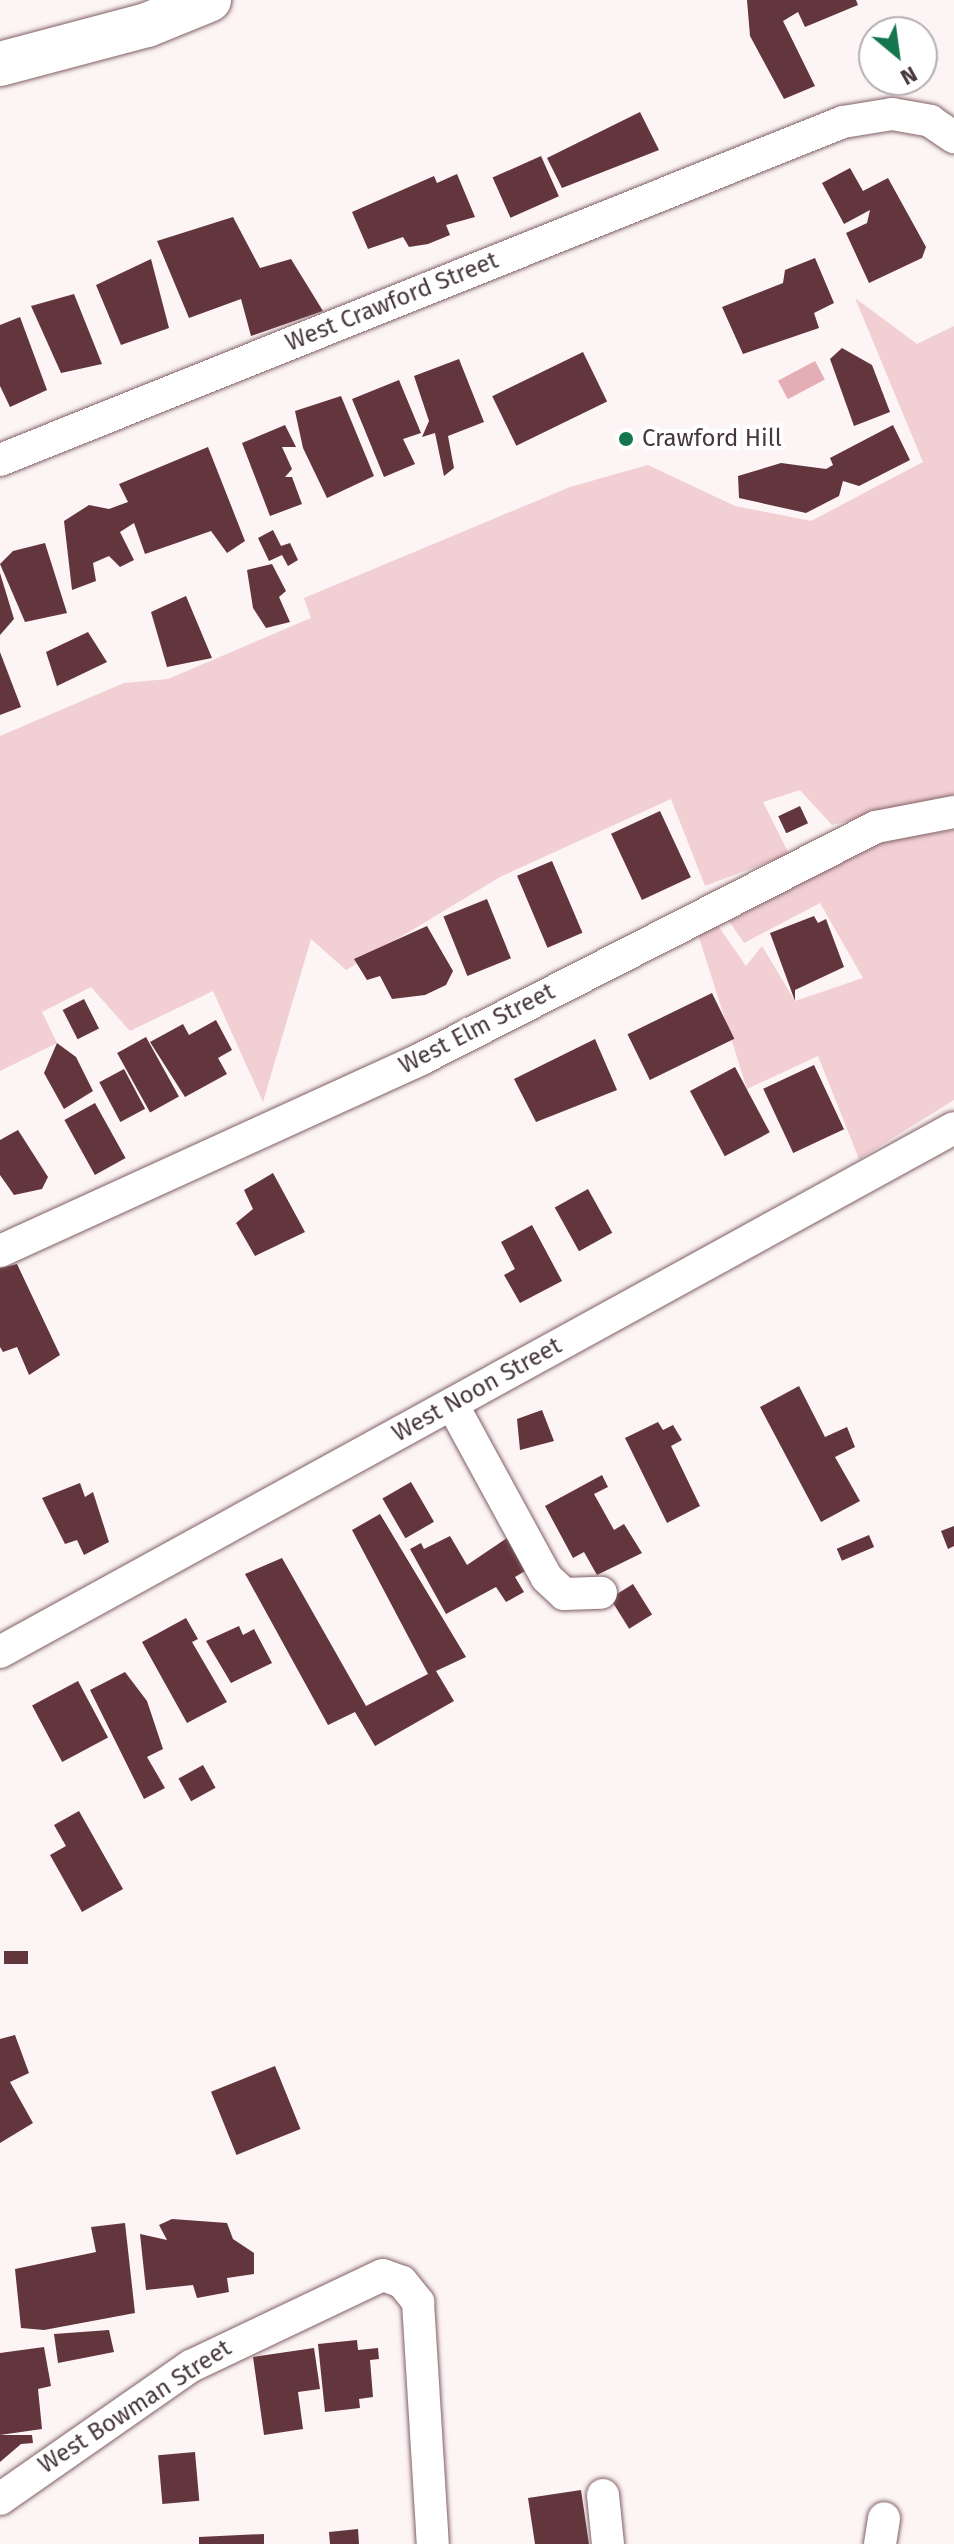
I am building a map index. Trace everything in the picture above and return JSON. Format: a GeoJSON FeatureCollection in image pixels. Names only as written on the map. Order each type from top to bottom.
{"type":"FeatureCollection","features":[{"type":"Feature","properties":{"kind":"highway"},"geometry":{"type":"LineString","coordinates":[[0,64],[147,25],[209,0]]}},
{"type":"Feature","properties":{"kind":"street","name":"West Crawford Street"},"geometry":{"type":"LineString","coordinates":[[0,460],[843,122],[892,114],[930,121],[954,137]]}},
{"type":"Feature","properties":{"kind":"street","name":"West Elm Street"},"geometry":{"type":"LineString","coordinates":[[0,1251],[421,1059],[876,827],[954,812]]}},
{"type":"Feature","properties":{"kind":"street","name":"West Noon Street"},"geometry":{"type":"LineString","coordinates":[[0,1652],[954,1128]]}},
{"type":"Feature","properties":{"kind":"street"},"geometry":{"type":"LineString","coordinates":[[452,1404],[547,1578],[564,1594],[601,1593]]}},
{"type":"Feature","properties":{"kind":"street","name":"West Bowman Street"},"geometry":{"type":"LineString","coordinates":[[0,2499],[191,2366],[362,2281],[383,2275],[402,2282],[418,2302],[433,2544]]}},
{"type":"Feature","properties":{"kind":"street"},"geometry":{"type":"LineString","coordinates":[[603,2495],[608,2544]]}},
{"type":"Feature","properties":{"kind":"shaded area"},"geometry":{"type":"Polygon","coordinates":[[[855,298],[917,344],[954,326],[954,798],[832,825],[800,790],[763,802],[789,854],[705,886],[671,799],[500,877],[346,970],[311,939],[263,1102],[213,991],[130,1031],[91,987],[42,1012],[57,1043],[0,1071],[0,736],[124,683],[168,679],[311,618],[304,598],[570,487],[648,465],[735,506],[811,521],[923,462],[855,298]]]}},
{"type":"Feature","properties":{"kind":"shaded area"},"geometry":{"type":"Polygon","coordinates":[[[815,361],[825,380],[788,399],[778,381],[815,361]]]}},
{"type":"Feature","properties":{"kind":"shaded area"},"geometry":{"type":"Polygon","coordinates":[[[954,830],[954,1100],[859,1159],[818,1056],[747,1089],[697,931],[714,920],[746,966],[762,946],[795,1001],[863,978],[820,903],[744,943],[729,921],[881,840],[954,830]]]}},
{"type":"Feature","properties":{"kind":"building"},"geometry":{"type":"Polygon","coordinates":[[[747,0],[856,0],[858,5],[805,27],[798,12],[783,21],[815,86],[784,99],[750,36],[747,0]]]}},
{"type":"Feature","properties":{"kind":"building"},"geometry":{"type":"Polygon","coordinates":[[[640,112],[659,150],[562,188],[547,158],[640,112]]]}},
{"type":"Feature","properties":{"kind":"building"},"geometry":{"type":"Polygon","coordinates":[[[541,156],[559,196],[510,218],[493,178],[541,156]]]}},
{"type":"Feature","properties":{"kind":"building"},"geometry":{"type":"Polygon","coordinates":[[[850,168],[863,191],[888,178],[926,247],[922,258],[869,283],[846,233],[867,223],[870,210],[844,224],[822,183],[850,168]]]}},
{"type":"Feature","properties":{"kind":"building"},"geometry":{"type":"Polygon","coordinates":[[[457,174],[475,217],[446,225],[450,235],[428,244],[409,247],[403,237],[368,249],[352,212],[434,176],[437,183],[457,174]]]}},
{"type":"Feature","properties":{"kind":"building"},"geometry":{"type":"Polygon","coordinates":[[[233,217],[260,268],[291,259],[323,311],[251,336],[241,299],[189,318],[157,241],[233,217]]]}},
{"type":"Feature","properties":{"kind":"building"},"geometry":{"type":"Polygon","coordinates":[[[815,258],[834,303],[814,313],[819,328],[743,354],[722,307],[783,283],[785,270],[815,258]]]}},
{"type":"Feature","properties":{"kind":"building"},"geometry":{"type":"Polygon","coordinates":[[[151,259],[169,328],[121,345],[96,285],[151,259]]]}},
{"type":"Feature","properties":{"kind":"building"},"geometry":{"type":"Polygon","coordinates":[[[74,294],[102,364],[61,373],[31,306],[74,294]]]}},
{"type":"Feature","properties":{"kind":"building"},"geometry":{"type":"Polygon","coordinates":[[[20,317],[47,390],[10,407],[0,386],[0,325],[20,317]]]}},
{"type":"Feature","properties":{"kind":"building"},"geometry":{"type":"Polygon","coordinates":[[[842,348],[872,365],[890,412],[854,426],[830,359],[842,348]]]}},
{"type":"Feature","properties":{"kind":"building"},"geometry":{"type":"Polygon","coordinates":[[[583,352],[607,401],[516,446],[492,396],[583,352]]]}},
{"type":"Feature","properties":{"kind":"building"},"geometry":{"type":"Polygon","coordinates":[[[459,359],[484,422],[448,436],[454,468],[444,476],[435,433],[422,437],[429,421],[414,376],[459,359]]]}},
{"type":"Feature","properties":{"kind":"building"},"geometry":{"type":"Polygon","coordinates":[[[399,380],[421,433],[403,439],[415,464],[384,477],[352,399],[399,380]]]}},
{"type":"Feature","properties":{"kind":"building"},"geometry":{"type":"Polygon","coordinates":[[[341,396],[374,476],[327,498],[303,448],[295,411],[341,396]]]}},
{"type":"Feature","properties":{"kind":"building"},"geometry":{"type":"Polygon","coordinates":[[[285,425],[296,447],[282,447],[292,469],[285,477],[292,477],[302,504],[270,516],[242,443],[285,425]]]}},
{"type":"Feature","properties":{"kind":"building"},"geometry":{"type":"Polygon","coordinates":[[[893,425],[910,460],[859,486],[843,481],[839,496],[806,513],[739,498],[738,476],[781,463],[826,469],[833,465],[830,458],[893,425]]]}},
{"type":"Feature","properties":{"kind":"building"},"geometry":{"type":"Polygon","coordinates":[[[208,447],[245,541],[227,553],[211,531],[145,554],[134,523],[120,532],[134,560],[120,567],[109,556],[93,563],[96,581],[72,590],[64,521],[89,505],[109,509],[128,502],[119,484],[208,447]]]}},
{"type":"Feature","properties":{"kind":"building"},"geometry":{"type":"Polygon","coordinates":[[[273,530],[281,546],[290,543],[298,560],[288,566],[282,555],[269,561],[258,538],[273,530]]]}},
{"type":"Feature","properties":{"kind":"building"},"geometry":{"type":"Polygon","coordinates":[[[45,543],[67,613],[25,622],[0,564],[13,551],[45,543]]]}},
{"type":"Feature","properties":{"kind":"building"},"geometry":{"type":"Polygon","coordinates":[[[272,564],[286,591],[279,597],[290,622],[266,628],[253,608],[247,570],[272,564]]]}},
{"type":"Feature","properties":{"kind":"building"},"geometry":{"type":"Polygon","coordinates":[[[0,573],[14,619],[0,635],[0,573]]]}},
{"type":"Feature","properties":{"kind":"building"},"geometry":{"type":"Polygon","coordinates":[[[186,596],[212,658],[167,667],[151,612],[186,596]]]}},
{"type":"Feature","properties":{"kind":"building"},"geometry":{"type":"Polygon","coordinates":[[[88,632],[107,662],[57,686],[46,652],[88,632]]]}},
{"type":"Feature","properties":{"kind":"building"},"geometry":{"type":"Polygon","coordinates":[[[0,652],[21,707],[0,715],[0,652]]]}},
{"type":"Feature","properties":{"kind":"building"},"geometry":{"type":"Polygon","coordinates":[[[800,806],[808,823],[786,833],[778,816],[800,806]]]}},
{"type":"Feature","properties":{"kind":"building"},"geometry":{"type":"Polygon","coordinates":[[[660,811],[691,877],[642,900],[611,834],[660,811]]]}},
{"type":"Feature","properties":{"kind":"building"},"geometry":{"type":"Polygon","coordinates":[[[552,861],[582,933],[547,948],[517,876],[552,861]]]}},
{"type":"Feature","properties":{"kind":"building"},"geometry":{"type":"Polygon","coordinates":[[[487,899],[511,958],[467,976],[443,917],[487,899]]]}},
{"type":"Feature","properties":{"kind":"building"},"geometry":{"type":"Polygon","coordinates":[[[814,916],[818,923],[826,919],[844,967],[795,990],[795,1001],[770,933],[814,916]]]}},
{"type":"Feature","properties":{"kind":"building"},"geometry":{"type":"Polygon","coordinates":[[[427,926],[453,971],[446,985],[425,995],[392,999],[380,976],[367,980],[354,959],[427,926]]]}},
{"type":"Feature","properties":{"kind":"building"},"geometry":{"type":"Polygon","coordinates":[[[712,993],[734,1039],[650,1080],[628,1034],[712,993]]]}},
{"type":"Feature","properties":{"kind":"building"},"geometry":{"type":"Polygon","coordinates":[[[84,999],[99,1028],[78,1039],[63,1010],[84,999]]]}},
{"type":"Feature","properties":{"kind":"building"},"geometry":{"type":"Polygon","coordinates":[[[216,1020],[232,1050],[218,1058],[227,1074],[185,1097],[150,1042],[183,1024],[189,1035],[216,1020]]]}},
{"type":"Feature","properties":{"kind":"building"},"geometry":{"type":"Polygon","coordinates":[[[146,1037],[179,1096],[150,1112],[117,1053],[146,1037]]]}},
{"type":"Feature","properties":{"kind":"building"},"geometry":{"type":"Polygon","coordinates":[[[595,1039],[617,1090],[536,1122],[514,1079],[595,1039]]]}},
{"type":"Feature","properties":{"kind":"building"},"geometry":{"type":"Polygon","coordinates":[[[57,1043],[76,1057],[93,1091],[64,1109],[44,1073],[57,1043]]]}},
{"type":"Feature","properties":{"kind":"building"},"geometry":{"type":"Polygon","coordinates":[[[814,1065],[844,1129],[793,1153],[763,1089],[814,1065]]]}},
{"type":"Feature","properties":{"kind":"building"},"geometry":{"type":"Polygon","coordinates":[[[735,1067],[770,1132],[725,1156],[690,1091],[735,1067]]]}},
{"type":"Feature","properties":{"kind":"building"},"geometry":{"type":"Polygon","coordinates":[[[124,1069],[145,1109],[120,1122],[99,1082],[124,1069]]]}},
{"type":"Feature","properties":{"kind":"building"},"geometry":{"type":"Polygon","coordinates":[[[95,1103],[126,1158],[95,1175],[64,1120],[95,1103]]]}},
{"type":"Feature","properties":{"kind":"building"},"geometry":{"type":"Polygon","coordinates":[[[18,1130],[48,1177],[42,1189],[14,1195],[0,1175],[0,1140],[18,1130]]]}},
{"type":"Feature","properties":{"kind":"building"},"geometry":{"type":"Polygon","coordinates":[[[273,1173],[305,1232],[255,1256],[236,1223],[253,1209],[244,1190],[273,1173]]]}},
{"type":"Feature","properties":{"kind":"building"},"geometry":{"type":"Polygon","coordinates":[[[588,1189],[612,1233],[579,1251],[555,1207],[588,1189]]]}},
{"type":"Feature","properties":{"kind":"building"},"geometry":{"type":"Polygon","coordinates":[[[532,1225],[562,1281],[520,1303],[504,1275],[515,1269],[501,1242],[532,1225]]]}},
{"type":"Feature","properties":{"kind":"building"},"geometry":{"type":"Polygon","coordinates":[[[17,1264],[60,1355],[29,1375],[17,1347],[3,1352],[0,1347],[0,1268],[17,1264]]]}},
{"type":"Feature","properties":{"kind":"building"},"geometry":{"type":"Polygon","coordinates":[[[799,1386],[825,1437],[847,1427],[855,1447],[835,1457],[860,1501],[821,1522],[760,1407],[799,1386]]]}},
{"type":"Feature","properties":{"kind":"building"},"geometry":{"type":"Polygon","coordinates":[[[542,1410],[554,1441],[520,1450],[517,1419],[542,1410]]]}},
{"type":"Feature","properties":{"kind":"building"},"geometry":{"type":"Polygon","coordinates":[[[658,1422],[663,1430],[673,1425],[682,1440],[671,1446],[700,1506],[667,1523],[625,1438],[658,1422]]]}},
{"type":"Feature","properties":{"kind":"building"},"geometry":{"type":"Polygon","coordinates":[[[602,1475],[608,1487],[594,1494],[614,1530],[624,1524],[642,1553],[597,1575],[584,1552],[573,1558],[545,1506],[602,1475]]]}},
{"type":"Feature","properties":{"kind":"building"},"geometry":{"type":"Polygon","coordinates":[[[411,1482],[434,1522],[405,1538],[382,1498],[411,1482]]]}},
{"type":"Feature","properties":{"kind":"building"},"geometry":{"type":"Polygon","coordinates":[[[80,1483],[85,1497],[93,1492],[109,1542],[84,1555],[77,1540],[65,1544],[42,1498],[80,1483]]]}},
{"type":"Feature","properties":{"kind":"building"},"geometry":{"type":"Polygon","coordinates":[[[380,1514],[466,1657],[436,1671],[454,1701],[375,1746],[355,1712],[328,1725],[245,1574],[282,1558],[366,1706],[428,1674],[352,1530],[380,1514]]]}},
{"type":"Feature","properties":{"kind":"building"},"geometry":{"type":"Polygon","coordinates":[[[954,1526],[954,1546],[948,1549],[941,1531],[954,1526]]]}},
{"type":"Feature","properties":{"kind":"building"},"geometry":{"type":"Polygon","coordinates":[[[869,1535],[874,1547],[842,1561],[837,1549],[869,1535]]]}},
{"type":"Feature","properties":{"kind":"building"},"geometry":{"type":"Polygon","coordinates":[[[450,1536],[467,1565],[507,1538],[525,1571],[515,1577],[524,1592],[506,1602],[496,1587],[446,1614],[410,1549],[421,1543],[424,1549],[450,1536]]]}},
{"type":"Feature","properties":{"kind":"building"},"geometry":{"type":"Polygon","coordinates":[[[633,1584],[652,1615],[629,1629],[610,1598],[633,1584]]]}},
{"type":"Feature","properties":{"kind":"building"},"geometry":{"type":"Polygon","coordinates":[[[186,1618],[198,1639],[192,1642],[227,1702],[187,1723],[142,1642],[186,1618]]]}},
{"type":"Feature","properties":{"kind":"building"},"geometry":{"type":"Polygon","coordinates":[[[239,1626],[243,1635],[254,1629],[272,1663],[231,1683],[206,1641],[239,1626]]]}},
{"type":"Feature","properties":{"kind":"building"},"geometry":{"type":"Polygon","coordinates":[[[125,1672],[147,1701],[163,1749],[147,1757],[165,1788],[144,1799],[90,1690],[125,1672]]]}},
{"type":"Feature","properties":{"kind":"building"},"geometry":{"type":"Polygon","coordinates":[[[78,1681],[108,1738],[62,1762],[32,1705],[78,1681]]]}},
{"type":"Feature","properties":{"kind":"building"},"geometry":{"type":"Polygon","coordinates":[[[203,1765],[216,1788],[191,1801],[179,1779],[203,1765]]]}},
{"type":"Feature","properties":{"kind":"building"},"geometry":{"type":"Polygon","coordinates":[[[79,1811],[123,1889],[82,1912],[50,1855],[66,1846],[54,1825],[79,1811]]]}},
{"type":"Feature","properties":{"kind":"building"},"geometry":{"type":"Polygon","coordinates":[[[4,1951],[28,1951],[28,1964],[4,1964],[4,1951]]]}},
{"type":"Feature","properties":{"kind":"building"},"geometry":{"type":"Polygon","coordinates":[[[15,2035],[29,2073],[10,2082],[33,2123],[0,2143],[0,2039],[15,2035]]]}},
{"type":"Feature","properties":{"kind":"building"},"geometry":{"type":"Polygon","coordinates":[[[275,2066],[300,2129],[236,2155],[211,2092],[275,2066]]]}},
{"type":"Feature","properties":{"kind":"building"},"geometry":{"type":"Polygon","coordinates":[[[172,2219],[227,2223],[233,2239],[254,2253],[254,2274],[227,2278],[229,2292],[197,2298],[193,2285],[146,2290],[140,2234],[167,2240],[159,2225],[172,2219]]]}},
{"type":"Feature","properties":{"kind":"building"},"geometry":{"type":"Polygon","coordinates":[[[125,2223],[135,2313],[44,2330],[21,2328],[15,2269],[96,2252],[91,2227],[125,2223]]]}},
{"type":"Feature","properties":{"kind":"building"},"geometry":{"type":"Polygon","coordinates":[[[109,2330],[114,2352],[58,2363],[54,2334],[109,2330]]]}},
{"type":"Feature","properties":{"kind":"building"},"geometry":{"type":"Polygon","coordinates":[[[357,2340],[358,2350],[378,2348],[379,2359],[370,2360],[373,2397],[359,2399],[360,2408],[325,2412],[318,2344],[357,2340]]]}},
{"type":"Feature","properties":{"kind":"building"},"geometry":{"type":"Polygon","coordinates":[[[44,2347],[51,2386],[38,2389],[42,2429],[0,2435],[0,2353],[44,2347]]]}},
{"type":"Feature","properties":{"kind":"building"},"geometry":{"type":"Polygon","coordinates":[[[314,2348],[320,2389],[298,2392],[303,2429],[264,2435],[253,2357],[314,2348]]]}},
{"type":"Feature","properties":{"kind":"building"},"geometry":{"type":"Polygon","coordinates":[[[0,2435],[32,2435],[33,2443],[21,2444],[0,2462],[0,2435]]]}},
{"type":"Feature","properties":{"kind":"building"},"geometry":{"type":"Polygon","coordinates":[[[195,2452],[199,2501],[162,2504],[158,2455],[195,2452]]]}},
{"type":"Feature","properties":{"kind":"building"},"geometry":{"type":"Polygon","coordinates":[[[581,2490],[589,2544],[535,2544],[528,2498],[581,2490]]]}},
{"type":"Feature","properties":{"kind":"building"},"geometry":{"type":"Polygon","coordinates":[[[358,2529],[359,2544],[330,2544],[329,2532],[358,2529]]]}},
{"type":"Feature","properties":{"kind":"building"},"geometry":{"type":"Polygon","coordinates":[[[264,2534],[264,2544],[199,2544],[199,2537],[264,2534]]]}},
{"type":"Feature","properties":{"kind":"place","name":"Crawford Hill"},"geometry":{"type":"Point","coordinates":[626,439]}}]}
